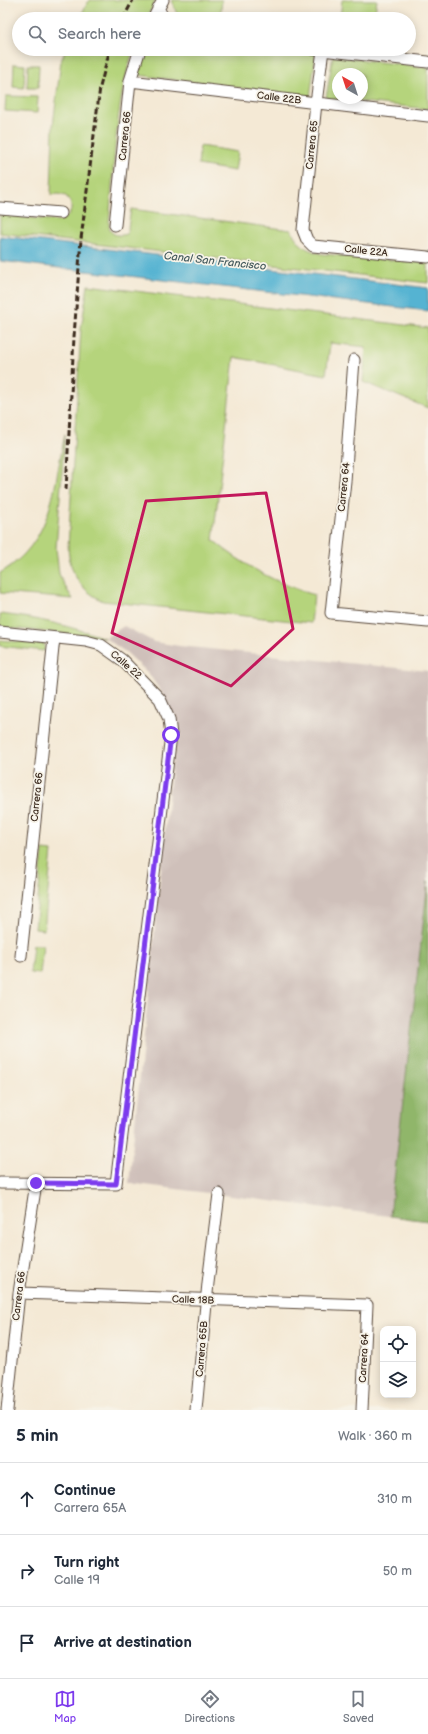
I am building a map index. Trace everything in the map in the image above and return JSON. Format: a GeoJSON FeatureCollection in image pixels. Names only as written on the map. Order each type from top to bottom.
{"type":"FeatureCollection","features":[{"type":"Feature","properties":{"kind":"street","name":"Carrera 66"},"geometry":{"type":"LineString","coordinates":[[116,225],[130,81],[138,56]]}},
{"type":"Feature","properties":{"kind":"street","name":"Carrera 65"},"geometry":{"type":"LineString","coordinates":[[307,240],[303,230],[316,103],[318,56]]}},
{"type":"Feature","properties":{"kind":"street"},"geometry":{"type":"LineString","coordinates":[[373,56],[428,62]]}},
{"type":"Feature","properties":{"kind":"street","name":"Calle 22B"},"geometry":{"type":"LineString","coordinates":[[130,81],[428,116]]}},
{"type":"Feature","properties":{"kind":"street"},"geometry":{"type":"LineString","coordinates":[[0,208],[60,213]]}},
{"type":"Feature","properties":{"kind":"street","name":"Calle 22A"},"geometry":{"type":"LineString","coordinates":[[307,240],[313,246],[428,257]]}},
{"type":"Feature","properties":{"kind":"street","name":"Carrera 64"},"geometry":{"type":"LineString","coordinates":[[354,360],[345,481],[331,613],[428,622]]}},
{"type":"Feature","properties":{"kind":"street","name":"Calle 22"},"geometry":{"type":"LineString","coordinates":[[0,632],[86,641],[101,645],[122,660],[160,699],[169,719],[171,735],[116,1184],[36,1183]]}},
{"type":"Feature","properties":{"kind":"street","name":"Carrera 66"},"geometry":{"type":"LineString","coordinates":[[21,956],[54,638]]}},
{"type":"Feature","properties":{"kind":"street"},"geometry":{"type":"LineString","coordinates":[[0,1183],[36,1183]]}},
{"type":"Feature","properties":{"kind":"street","name":"Carrera 66"},"geometry":{"type":"LineString","coordinates":[[7,1410],[19,1293],[36,1183]]}},
{"type":"Feature","properties":{"kind":"street","name":"Carrera 65B"},"geometry":{"type":"LineString","coordinates":[[196,1410],[206,1301],[219,1194]]}},
{"type":"Feature","properties":{"kind":"street","name":"Calle 18B"},"geometry":{"type":"LineString","coordinates":[[19,1293],[206,1301],[367,1305]]}},
{"type":"Feature","properties":{"kind":"street","name":"Carrera 64"},"geometry":{"type":"LineString","coordinates":[[362,1410],[367,1305]]}},
{"type":"Feature","properties":{"kind":"highlighted area"},"geometry":{"type":"Polygon","coordinates":[[[266,493],[293,629],[231,686],[112,633],[146,501],[266,493]]]}},
{"type":"Feature","properties":{"kind":"shaded area"},"geometry":{"type":"Polygon","coordinates":[[[124,626],[154,642],[179,646],[428,671],[428,1221],[129,1183],[175,733],[163,695],[149,674],[127,653],[105,638],[124,626]]]}},
{"type":"Feature","properties":{"kind":"green space"},"geometry":{"type":"Polygon","coordinates":[[[89,0],[156,0],[150,12],[83,12],[89,0]]]}},
{"type":"Feature","properties":{"kind":"green space"},"geometry":{"type":"Polygon","coordinates":[[[172,0],[222,0],[221,12],[176,12],[172,0]]]}},
{"type":"Feature","properties":{"kind":"green space"},"geometry":{"type":"Polygon","coordinates":[[[342,0],[377,0],[375,12],[341,12],[342,0]]]}},
{"type":"Feature","properties":{"kind":"green space"},"geometry":{"type":"Polygon","coordinates":[[[63,56],[132,56],[123,90],[116,135],[109,223],[112,233],[117,235],[127,234],[131,209],[291,230],[303,246],[322,254],[428,263],[428,283],[0,233],[0,215],[60,221],[70,214],[71,203],[66,196],[58,194],[51,195],[53,126],[61,61],[63,56]]]}},
{"type":"Feature","properties":{"kind":"green space"},"geometry":{"type":"Polygon","coordinates":[[[144,56],[316,56],[310,97],[138,75],[144,56]]]}},
{"type":"Feature","properties":{"kind":"green space"},"geometry":{"type":"Polygon","coordinates":[[[333,56],[428,68],[428,109],[368,103],[368,68],[332,68],[332,99],[326,98],[333,56]]]}},
{"type":"Feature","properties":{"kind":"green space"},"geometry":{"type":"Polygon","coordinates":[[[14,64],[25,65],[24,88],[13,87],[14,64]]]}},
{"type":"Feature","properties":{"kind":"green space"},"geometry":{"type":"Polygon","coordinates":[[[28,65],[39,65],[38,88],[27,88],[28,65]]]}},
{"type":"Feature","properties":{"kind":"green space"},"geometry":{"type":"Polygon","coordinates":[[[6,96],[38,97],[37,113],[5,111],[6,96]]]}},
{"type":"Feature","properties":{"kind":"green space"},"geometry":{"type":"Polygon","coordinates":[[[200,146],[238,152],[235,171],[198,165],[200,146]]]}},
{"type":"Feature","properties":{"kind":"green space"},"geometry":{"type":"Polygon","coordinates":[[[88,285],[428,328],[428,408],[363,382],[366,347],[330,343],[326,375],[234,357],[213,540],[237,558],[261,573],[314,595],[311,623],[103,601],[88,592],[78,580],[71,565],[68,548],[81,329],[88,285]]]}},
{"type":"Feature","properties":{"kind":"green space"},"geometry":{"type":"Polygon","coordinates":[[[65,434],[56,548],[59,574],[73,599],[0,593],[0,573],[18,560],[31,546],[41,529],[48,512],[65,434]]]}},
{"type":"Feature","properties":{"kind":"green space"},"geometry":{"type":"Polygon","coordinates":[[[0,614],[53,623],[105,638],[0,627],[0,614]]]}},
{"type":"Feature","properties":{"kind":"green space"},"geometry":{"type":"Polygon","coordinates":[[[0,640],[45,644],[44,651],[0,646],[0,640]]]}},
{"type":"Feature","properties":{"kind":"green space"},"geometry":{"type":"Polygon","coordinates":[[[43,850],[52,851],[44,930],[35,929],[43,850]]]}},
{"type":"Feature","properties":{"kind":"green space"},"geometry":{"type":"Polygon","coordinates":[[[428,881],[428,1221],[390,1216],[428,881]]]}},
{"type":"Feature","properties":{"kind":"green space"},"geometry":{"type":"Polygon","coordinates":[[[33,945],[43,945],[40,974],[30,973],[33,945]]]}},
{"type":"Feature","properties":{"kind":"water"},"geometry":{"type":"Polygon","coordinates":[[[0,236],[428,288],[428,311],[0,261],[0,236]]]}},
{"type":"Feature","properties":{"kind":"railway"},"geometry":{"type":"LineString","coordinates":[[127,12],[133,0]]}},
{"type":"Feature","properties":{"kind":"railway"},"geometry":{"type":"LineString","coordinates":[[66,490],[81,239],[100,87],[108,56]]}},
{"type":"Feature","properties":{"kind":"route"},"geometry":{"type":"LineString","coordinates":[[36,1183],[116,1184],[171,735]]}},
{"type":"Feature","properties":{"kind":"water label","name":"Canal San Francisco"},"geometry":{"type":"Point","coordinates":[215,261]}}]}
